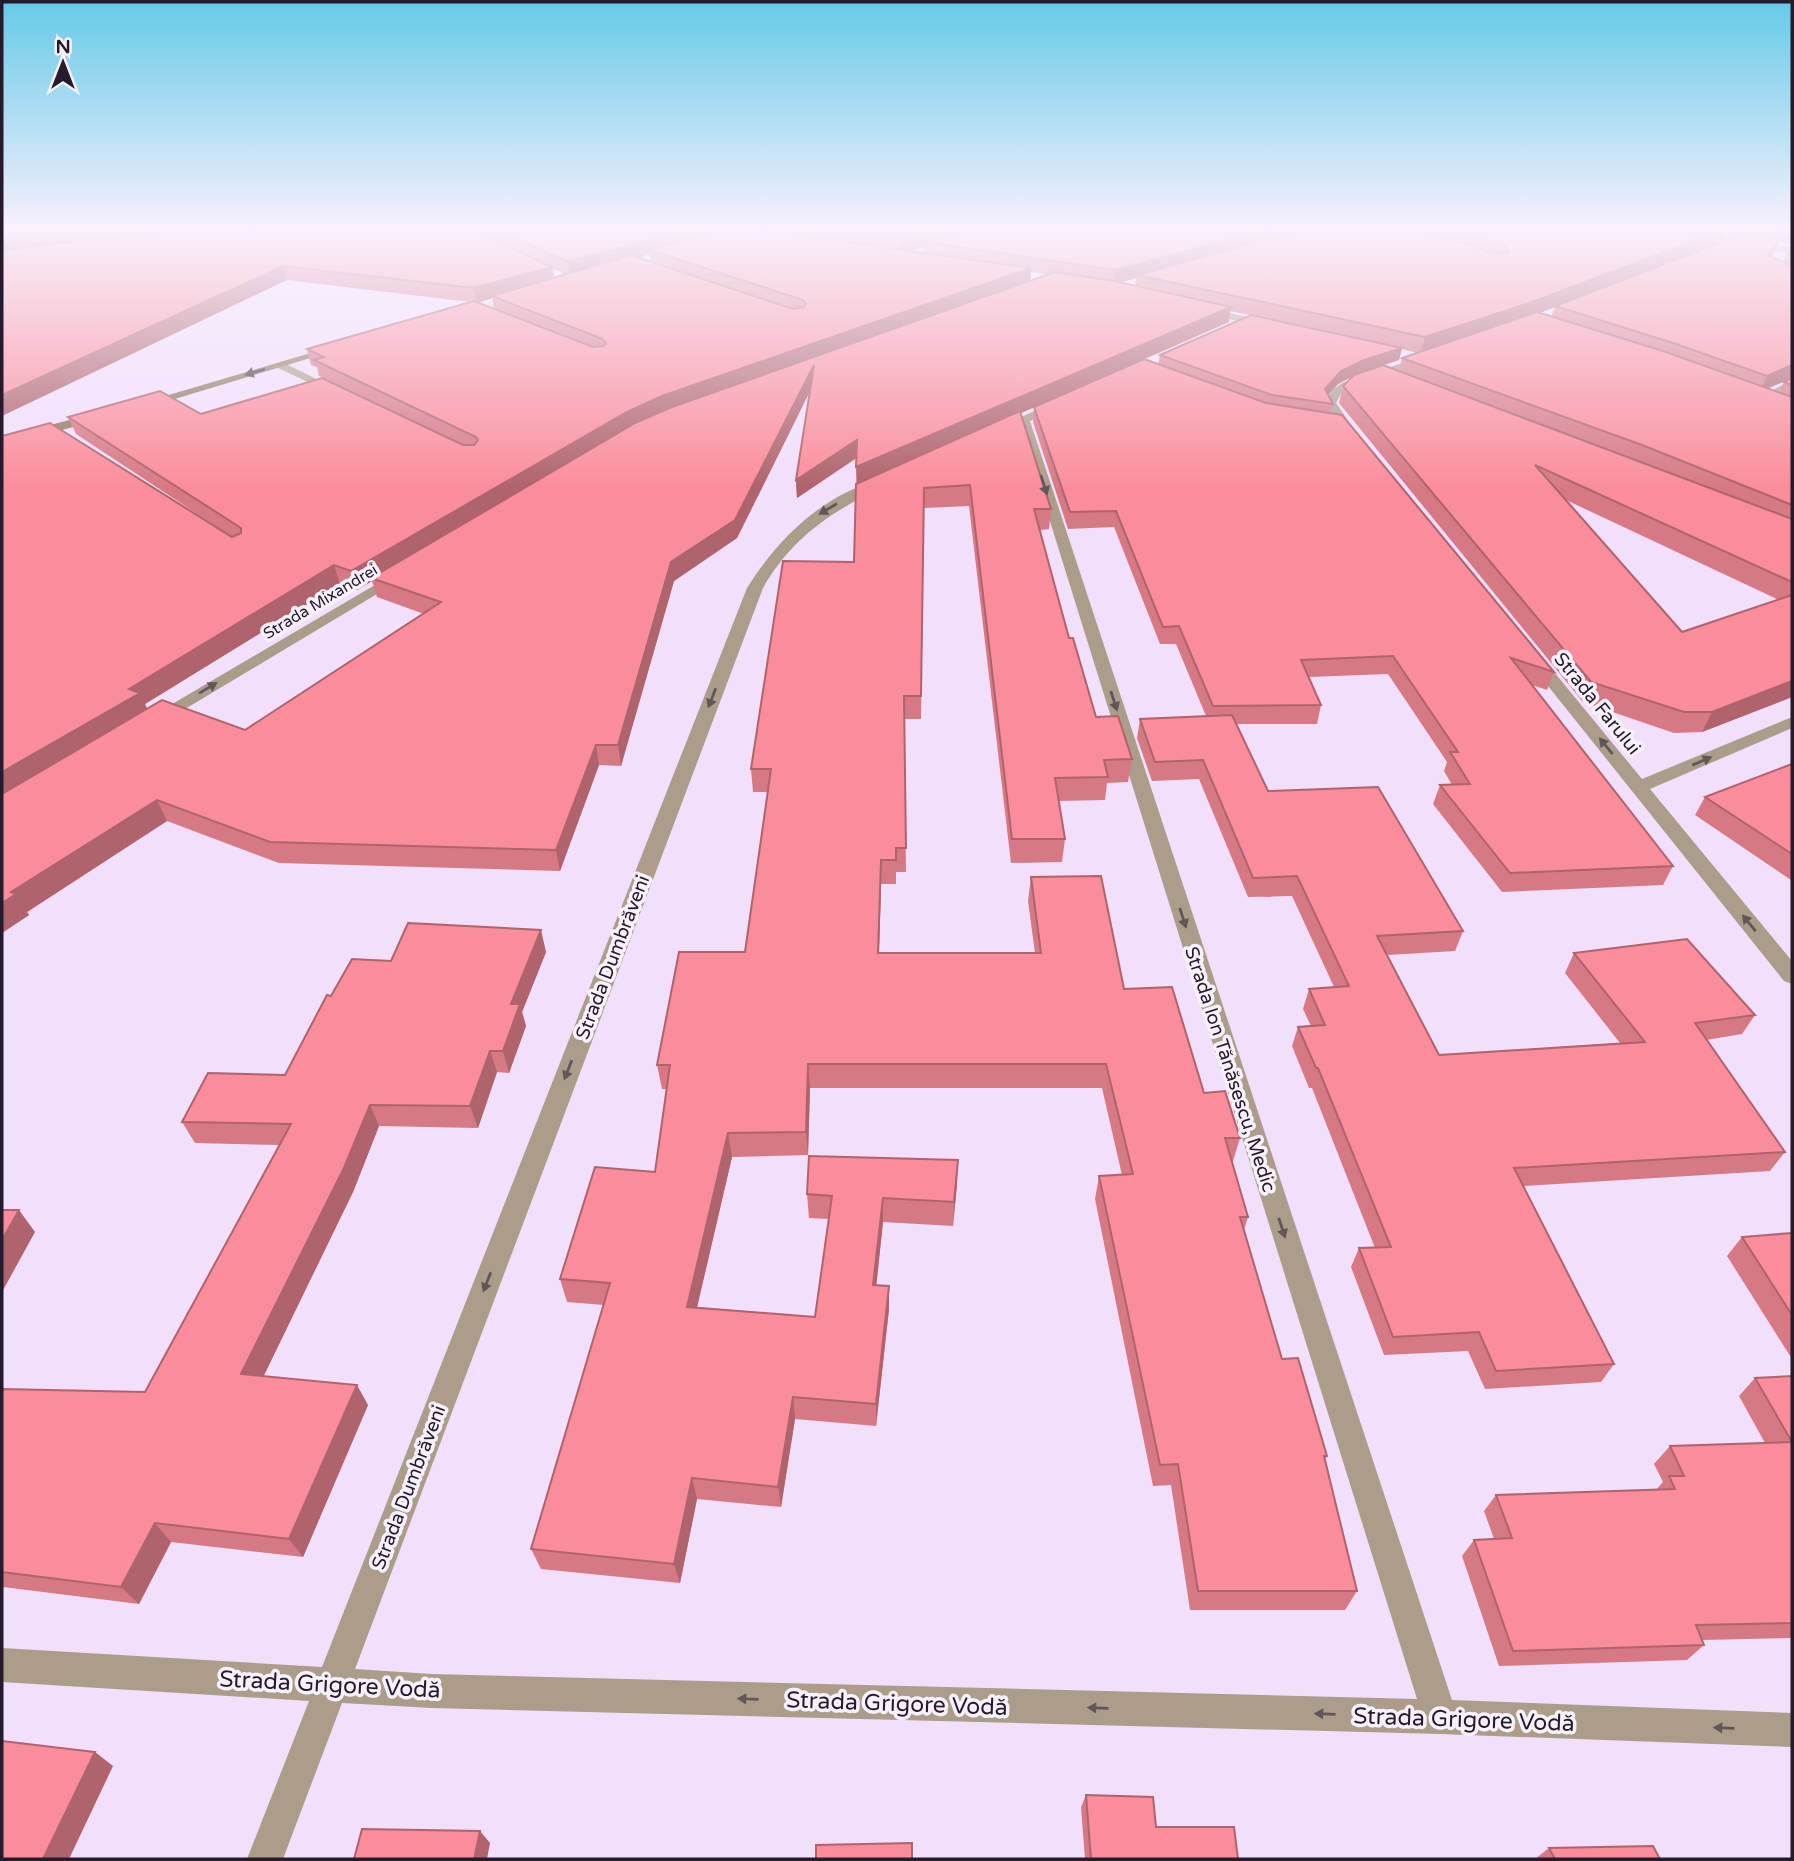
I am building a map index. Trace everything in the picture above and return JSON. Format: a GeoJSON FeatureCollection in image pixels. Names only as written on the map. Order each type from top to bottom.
{"type":"FeatureCollection","features":[{"type":"Feature","properties":{"kind":"street"},"geometry":{"type":"LineString","coordinates":[[1220,314],[1288,329]]}},
{"type":"Feature","properties":{"kind":"street"},"geometry":{"type":"LineString","coordinates":[[1212,335],[1248,320]]}},
{"type":"Feature","properties":{"kind":"street"},"geometry":{"type":"LineString","coordinates":[[127,408],[345,346]]}},
{"type":"Feature","properties":{"kind":"street"},"geometry":{"type":"LineString","coordinates":[[1395,354],[1422,360]]}},
{"type":"Feature","properties":{"kind":"street"},"geometry":{"type":"LineString","coordinates":[[1361,446],[1335,424],[1331,397],[1346,385],[1434,355]]}},
{"type":"Feature","properties":{"kind":"street"},"geometry":{"type":"LineString","coordinates":[[280,365],[352,399]]}},
{"type":"Feature","properties":{"kind":"street"},"geometry":{"type":"LineString","coordinates":[[1380,374],[1404,382]]}},
{"type":"Feature","properties":{"kind":"street"},"geometry":{"type":"LineString","coordinates":[[1762,400],[1792,383]]}},
{"type":"Feature","properties":{"kind":"street"},"geometry":{"type":"LineString","coordinates":[[975,441],[1082,393]]}},
{"type":"Feature","properties":{"kind":"street"},"geometry":{"type":"LineString","coordinates":[[1749,395],[1782,407]]}},
{"type":"Feature","properties":{"kind":"street"},"geometry":{"type":"LineString","coordinates":[[2,442],[59,433],[114,412]]}},
{"type":"Feature","properties":{"kind":"street","name":"Strada Ion Tănăsescu, Medic"},"geometry":{"type":"LineString","coordinates":[[1024,420],[1440,1717]]}},
{"type":"Feature","properties":{"kind":"street","name":"Strada Dumbrăveni"},"geometry":{"type":"LineString","coordinates":[[265,1859],[755,588],[774,556],[799,530],[832,506],[901,474]]}},
{"type":"Feature","properties":{"kind":"street","name":"Strada Mixandrei"},"geometry":{"type":"LineString","coordinates":[[145,726],[407,570]]}},
{"type":"Feature","properties":{"kind":"street","name":"Strada Farului"},"geometry":{"type":"LineString","coordinates":[[1526,649],[1792,976]]}},
{"type":"Feature","properties":{"kind":"street"},"geometry":{"type":"LineString","coordinates":[[1639,788],[1792,722]]}},
{"type":"Feature","properties":{"kind":"street","name":"Strada Grigore Vodă"},"geometry":{"type":"LineString","coordinates":[[2,1665],[331,1686],[1440,1717],[1792,1730]]}},
{"type":"Feature","properties":{"kind":"building"},"geometry":{"type":"Polygon","coordinates":[[[2,314],[179,314],[2,395],[2,314]]]}},
{"type":"Feature","properties":{"kind":"building"},"geometry":{"type":"Polygon","coordinates":[[[429,314],[507,314],[593,347],[604,346],[606,343],[603,339],[538,314],[899,314],[662,396],[627,412],[351,571],[334,565],[129,689],[140,693],[2,772],[2,436],[50,423],[232,537],[241,533],[241,528],[68,417],[160,391],[201,414],[322,378],[463,445],[474,445],[478,440],[476,437],[314,360],[324,357],[307,349],[429,314]]]}},
{"type":"Feature","properties":{"kind":"building"},"geometry":{"type":"Polygon","coordinates":[[[936,314],[1215,314],[856,467],[857,440],[796,480],[814,365],[735,520],[671,562],[618,745],[596,745],[556,850],[270,842],[157,800],[11,892],[16,894],[2,903],[2,794],[162,700],[245,730],[441,602],[371,578],[637,422],[672,407],[936,314]]]}},
{"type":"Feature","properties":{"kind":"building"},"geometry":{"type":"Polygon","coordinates":[[[1317,314],[1496,314],[1425,337],[1317,314]]]}},
{"type":"Feature","properties":{"kind":"building"},"geometry":{"type":"Polygon","coordinates":[[[1532,314],[1543,314],[1663,351],[1792,397],[1792,505],[1642,445],[1402,358],[1532,314]]]}},
{"type":"Feature","properties":{"kind":"building"},"geometry":{"type":"Polygon","coordinates":[[[1580,314],[1792,314],[1792,365],[1767,376],[1580,314]]]}},
{"type":"Feature","properties":{"kind":"building"},"geometry":{"type":"Polygon","coordinates":[[[1251,315],[1402,348],[1364,360],[1341,371],[1325,389],[1333,404],[1272,395],[1160,355],[1251,315]]]}},
{"type":"Feature","properties":{"kind":"building"},"geometry":{"type":"Polygon","coordinates":[[[1144,359],[1266,403],[1342,415],[1554,672],[1511,658],[1673,866],[1510,873],[1440,785],[1470,784],[1450,752],[1458,752],[1393,656],[1301,660],[1321,705],[1213,706],[1179,626],[1163,627],[1116,511],[1070,512],[1034,407],[1144,359]]]}},
{"type":"Feature","properties":{"kind":"building"},"geometry":{"type":"Polygon","coordinates":[[[1383,365],[1792,519],[1792,582],[1535,465],[1682,632],[1792,595],[1792,681],[1712,712],[1684,712],[1591,682],[1343,386],[1354,375],[1383,365]]]}},
{"type":"Feature","properties":{"kind":"building"},"geometry":{"type":"Polygon","coordinates":[[[1020,411],[1051,509],[1034,509],[1069,638],[1073,638],[1096,717],[1118,716],[1132,759],[1104,760],[1108,777],[1055,778],[1065,839],[1012,839],[970,485],[924,488],[921,696],[904,696],[906,848],[896,848],[896,860],[881,860],[878,953],[1041,953],[1031,877],[1101,876],[1124,989],[1172,987],[1204,1093],[1225,1091],[1240,1138],[1225,1138],[1248,1217],[1240,1217],[1282,1359],[1298,1358],[1327,1456],[1324,1456],[1357,1591],[1198,1591],[1178,1464],[1160,1465],[1099,1176],[1133,1174],[1106,1064],[808,1064],[806,1132],[728,1133],[687,1307],[815,1317],[832,1196],[807,1194],[809,1156],[958,1160],[954,1202],[883,1198],[873,1285],[889,1286],[876,1404],[793,1397],[778,1487],[692,1478],[674,1564],[531,1549],[610,1283],[560,1279],[595,1167],[655,1172],[670,1065],[657,1065],[679,952],[745,952],[771,769],[751,769],[783,561],[854,562],[856,484],[1020,411]]]}},
{"type":"Feature","properties":{"kind":"building"},"geometry":{"type":"Polygon","coordinates":[[[1232,715],[1268,791],[1378,787],[1463,931],[1377,936],[1439,1055],[1645,1042],[1574,953],[1687,939],[1755,1015],[1695,1023],[1785,1152],[1514,1168],[1614,1364],[1496,1371],[1479,1332],[1393,1337],[1359,1248],[1391,1247],[1318,1068],[1298,1027],[1325,1025],[1309,989],[1349,986],[1297,876],[1253,878],[1203,760],[1155,762],[1140,719],[1232,715]]]}},
{"type":"Feature","properties":{"kind":"building"},"geometry":{"type":"Polygon","coordinates":[[[1792,764],[1792,854],[1705,797],[1792,764]]]}},
{"type":"Feature","properties":{"kind":"building"},"geometry":{"type":"Polygon","coordinates":[[[408,923],[541,930],[511,1004],[520,1004],[503,1051],[490,1051],[470,1106],[370,1105],[343,1170],[241,1374],[357,1385],[289,1539],[155,1523],[121,1587],[2,1572],[2,1389],[145,1392],[291,1124],[182,1122],[208,1073],[285,1075],[327,995],[331,996],[352,959],[391,961],[408,923]]]}},
{"type":"Feature","properties":{"kind":"building"},"geometry":{"type":"Polygon","coordinates":[[[2,1210],[19,1210],[2,1240],[2,1210]]]}},
{"type":"Feature","properties":{"kind":"building"},"geometry":{"type":"Polygon","coordinates":[[[1792,1233],[1792,1315],[1742,1237],[1792,1233]]]}},
{"type":"Feature","properties":{"kind":"building"},"geometry":{"type":"Polygon","coordinates":[[[1792,1376],[1792,1442],[1755,1378],[1792,1376]]]}},
{"type":"Feature","properties":{"kind":"building"},"geometry":{"type":"Polygon","coordinates":[[[1792,1442],[1792,1623],[1696,1625],[1704,1645],[1513,1651],[1474,1540],[1512,1538],[1496,1495],[1675,1489],[1669,1476],[1684,1476],[1670,1446],[1792,1442]]]}},
{"type":"Feature","properties":{"kind":"building"},"geometry":{"type":"Polygon","coordinates":[[[2,1741],[95,1752],[43,1859],[2,1859],[2,1741]]]}},
{"type":"Feature","properties":{"kind":"building"},"geometry":{"type":"Polygon","coordinates":[[[1086,1795],[1153,1797],[1156,1827],[1234,1827],[1238,1859],[1091,1859],[1086,1795]]]}},
{"type":"Feature","properties":{"kind":"building"},"geometry":{"type":"Polygon","coordinates":[[[362,1829],[480,1831],[474,1859],[354,1859],[362,1829]]]}},
{"type":"Feature","properties":{"kind":"building"},"geometry":{"type":"Polygon","coordinates":[[[912,1843],[912,1859],[816,1859],[816,1845],[912,1843]]]}},
{"type":"Feature","properties":{"kind":"building"},"geometry":{"type":"Polygon","coordinates":[[[1653,1846],[1660,1859],[1555,1859],[1549,1848],[1653,1846]]]}}]}
